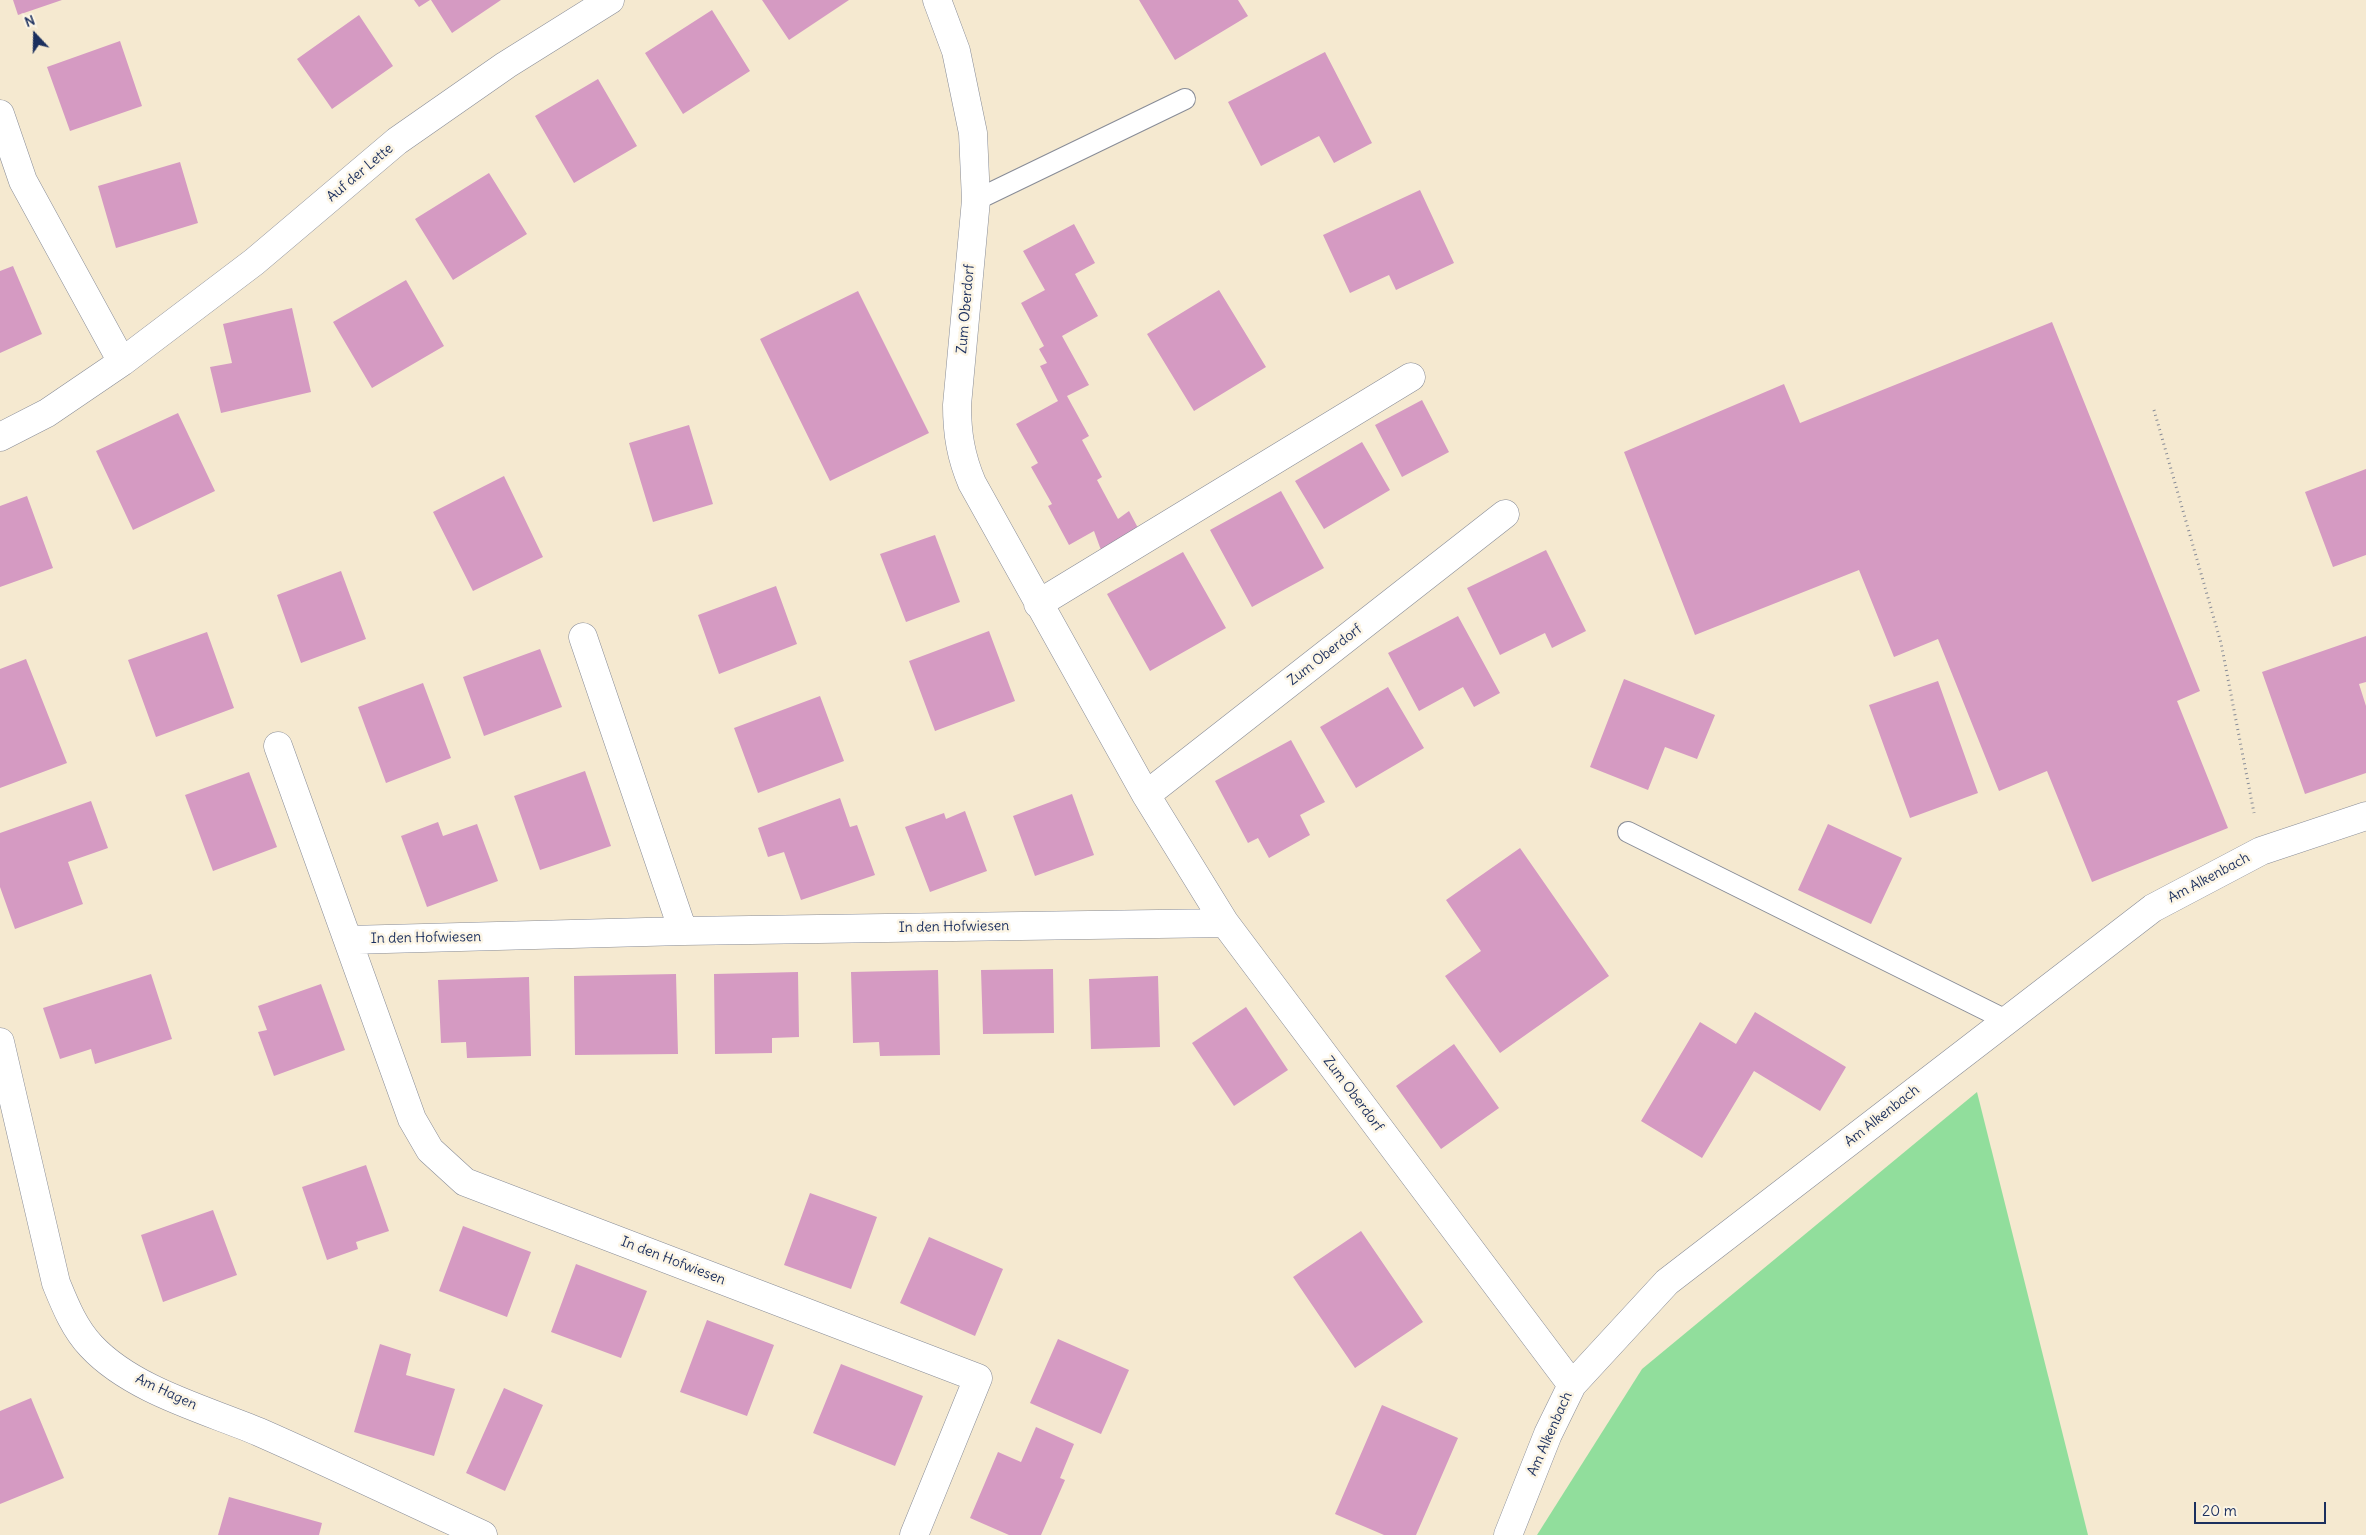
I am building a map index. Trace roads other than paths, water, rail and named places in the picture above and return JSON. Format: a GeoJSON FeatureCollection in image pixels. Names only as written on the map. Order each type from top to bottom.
{"type":"FeatureCollection","features":[{"type":"Feature","properties":{"kind":"street","name":"Auf der Lette"},"geometry":{"type":"LineString","coordinates":[[0,437],[47,412],[122,362],[254,262],[397,141],[506,65],[610,0]]}},
{"type":"Feature","properties":{"kind":"street","name":"Zum Oberdorf"},"geometry":{"type":"LineString","coordinates":[[937,0],[956,51],[973,133],[976,200],[957,405],[957,431],[961,457],[972,483],[1146,795],[1225,924],[1572,1385]]}},
{"type":"Feature","properties":{"kind":"street"},"geometry":{"type":"LineString","coordinates":[[0,114],[23,181],[122,362]]}},
{"type":"Feature","properties":{"kind":"street"},"geometry":{"type":"LineString","coordinates":[[1038,604],[1411,377]]}},
{"type":"Feature","properties":{"kind":"street","name":"Zum Oberdorf"},"geometry":{"type":"LineString","coordinates":[[1146,795],[1505,514]]}},
{"type":"Feature","properties":{"kind":"street"},"geometry":{"type":"LineString","coordinates":[[583,637],[683,932]]}},
{"type":"Feature","properties":{"kind":"street","name":"In den Hofwiesen"},"geometry":{"type":"LineString","coordinates":[[278,746],[412,1119],[430,1150],[466,1182],[978,1378],[914,1535]]}},
{"type":"Feature","properties":{"kind":"street","name":"Am Alkenbach"},"geometry":{"type":"LineString","coordinates":[[1508,1535],[1548,1434],[1572,1385],[1667,1282],[2153,908],[2261,851],[2366,816]]}},
{"type":"Feature","properties":{"kind":"street","name":"In den Hofwiesen"},"geometry":{"type":"LineString","coordinates":[[349,940],[683,932],[1225,924]]}},
{"type":"Feature","properties":{"kind":"street","name":"Am Hagen"},"geometry":{"type":"LineString","coordinates":[[0,1042],[56,1283],[70,1316],[90,1346],[116,1367],[144,1385],[259,1432],[484,1535]]}},
{"type":"Feature","properties":{"kind":"lane"},"geometry":{"type":"LineString","coordinates":[[976,200],[1186,99]]}},
{"type":"Feature","properties":{"kind":"lane"},"geometry":{"type":"LineString","coordinates":[[1628,832],[2006,1020]]}}]}
